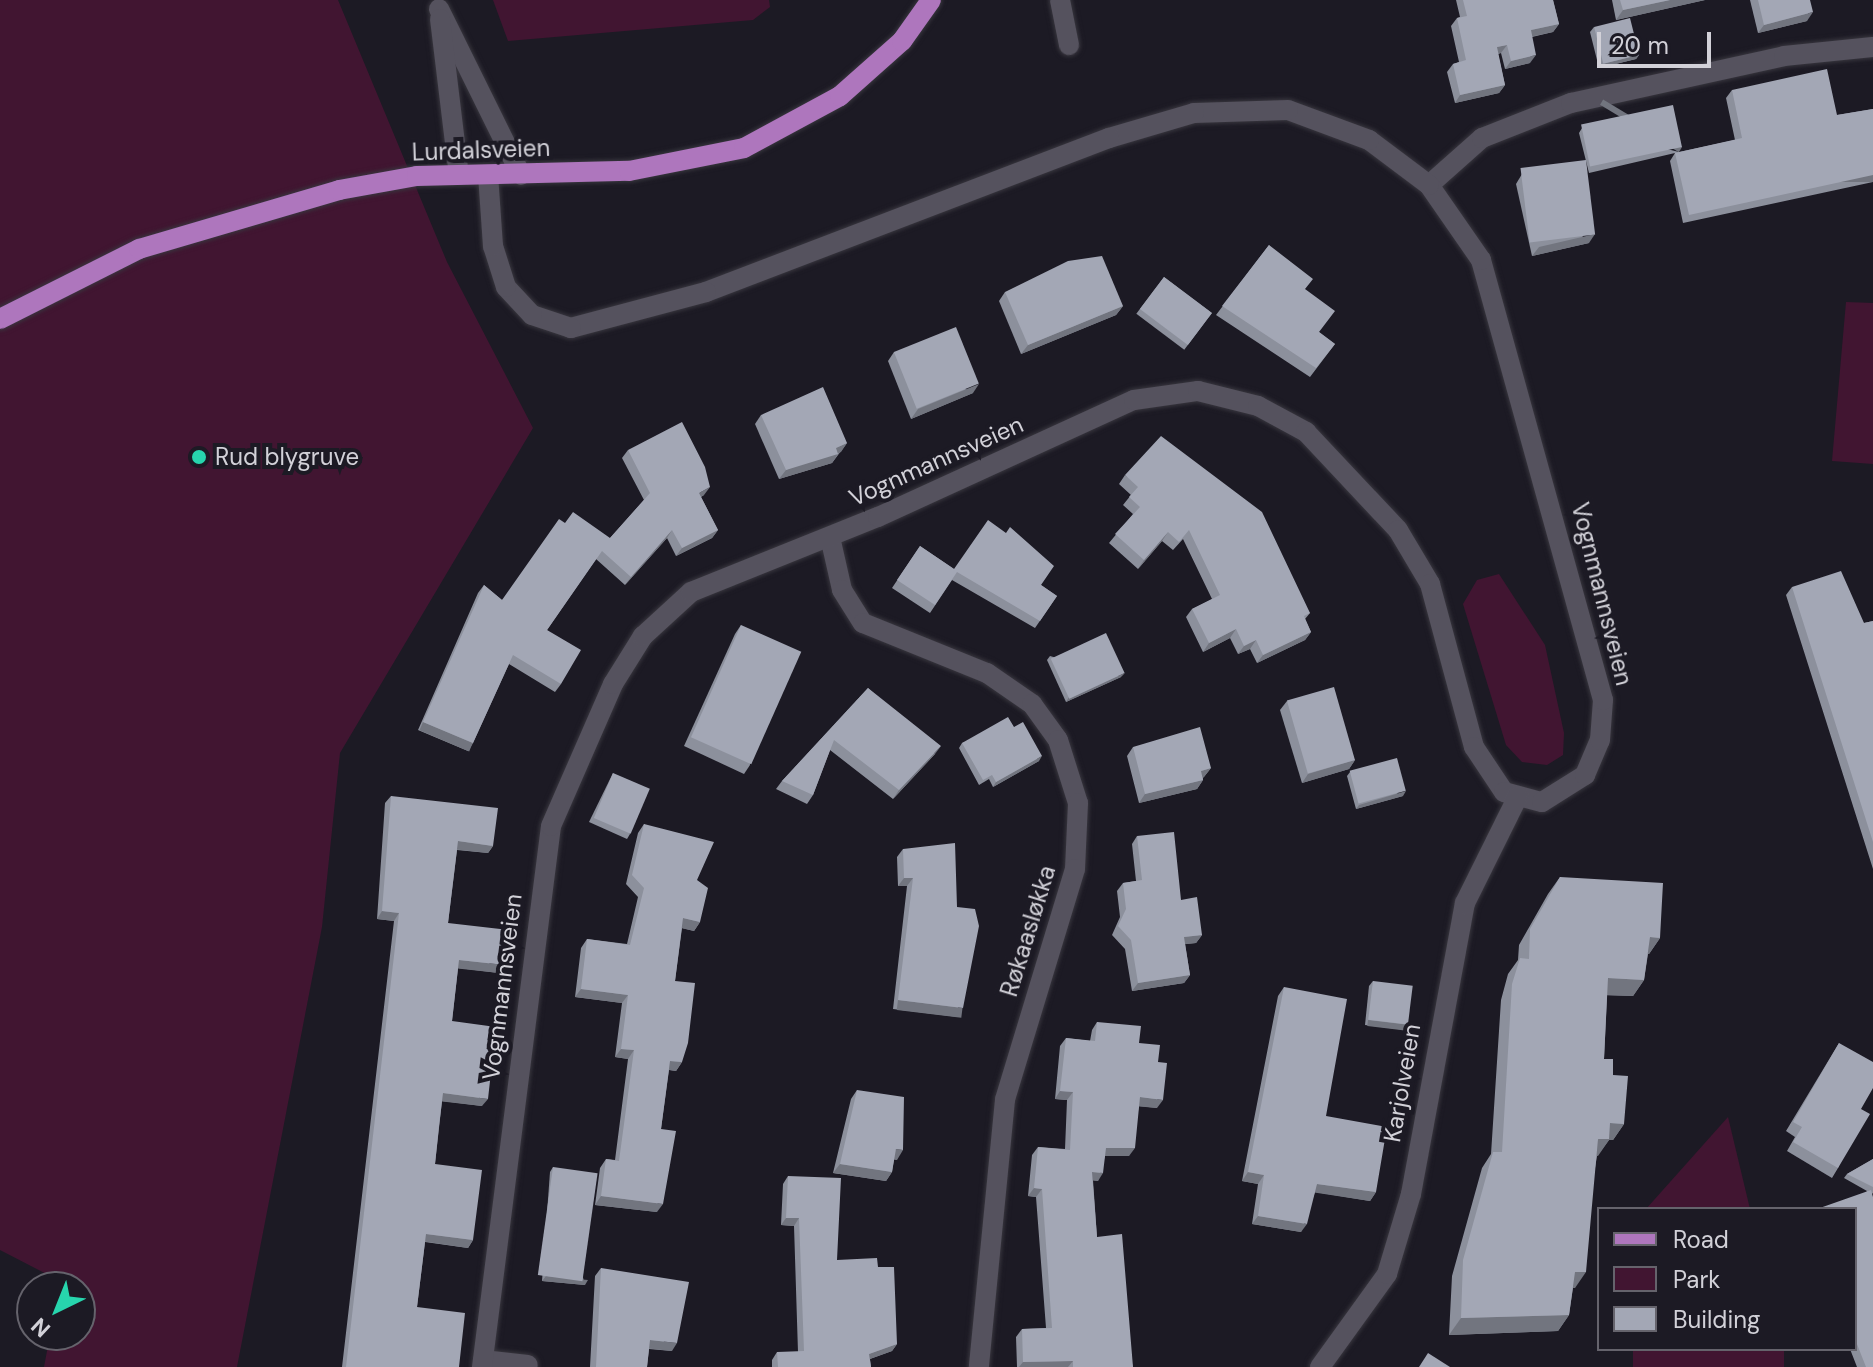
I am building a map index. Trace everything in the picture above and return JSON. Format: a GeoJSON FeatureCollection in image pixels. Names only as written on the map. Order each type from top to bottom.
{"type":"FeatureCollection","features":[{"type":"Feature","properties":{"kind":"main road","name":"Lurdalsveien"},"geometry":{"type":"LineString","coordinates":[[0,319],[105,263],[173,238],[367,184],[459,175],[670,167],[755,143],[864,77],[931,0]]}},
{"type":"Feature","properties":{"kind":"street"},"geometry":{"type":"LineString","coordinates":[[1060,0],[1069,45]]}},
{"type":"Feature","properties":{"kind":"street"},"geometry":{"type":"LineString","coordinates":[[437,5],[521,175]]}},
{"type":"Feature","properties":{"kind":"street"},"geometry":{"type":"LineString","coordinates":[[437,5],[459,175]]}},
{"type":"Feature","properties":{"kind":"street"},"geometry":{"type":"LineString","coordinates":[[1429,185],[1482,138],[1571,103],[1754,62],[1873,47]]}},
{"type":"Feature","properties":{"kind":"street","name":"Vognmannsveien"},"geometry":{"type":"LineString","coordinates":[[483,1364],[542,876],[551,826],[585,738],[643,636],[691,592],[830,537],[1134,400],[1198,391],[1258,406],[1306,432],[1398,530],[1430,584],[1474,747],[1504,792],[1542,802],[1585,775],[1600,740],[1603,700],[1481,260],[1429,185],[1369,140],[1316,118],[1259,107],[1194,113],[1109,138],[706,292],[571,328],[532,315],[506,287],[493,246],[488,175]]}},
{"type":"Feature","properties":{"kind":"street","name":"Røkaasløkka"},"geometry":{"type":"LineString","coordinates":[[830,537],[842,590],[863,623],[987,673],[1032,704],[1058,740],[1078,803],[1075,869],[1005,1100],[979,1367]]}},
{"type":"Feature","properties":{"kind":"street","name":"Karjolveien"},"geometry":{"type":"LineString","coordinates":[[1320,1367],[1387,1274],[1411,1194],[1465,903],[1518,796]]}},
{"type":"Feature","properties":{"kind":"street"},"geometry":{"type":"LineString","coordinates":[[483,1364],[528,1365]]}},
{"type":"Feature","properties":{"kind":"green space"},"geometry":{"type":"Polygon","coordinates":[[[0,0],[338,0],[447,262],[533,428],[340,753],[322,927],[237,1367],[44,1367],[47,1351],[96,1351],[96,1271],[41,1271],[0,1250],[0,0]]]}},
{"type":"Feature","properties":{"kind":"green space"},"geometry":{"type":"Polygon","coordinates":[[[493,0],[769,0],[770,7],[753,20],[508,41],[493,0]]]}},
{"type":"Feature","properties":{"kind":"green space"},"geometry":{"type":"Polygon","coordinates":[[[1846,302],[1873,303],[1873,464],[1832,461],[1846,302]]]}},
{"type":"Feature","properties":{"kind":"green space"},"geometry":{"type":"Polygon","coordinates":[[[1499,574],[1545,645],[1564,733],[1563,755],[1547,765],[1522,762],[1506,745],[1463,604],[1477,580],[1499,574]]]}},
{"type":"Feature","properties":{"kind":"green space"},"geometry":{"type":"Polygon","coordinates":[[[1728,1117],[1750,1207],[1648,1207],[1728,1117]]]}},
{"type":"Feature","properties":{"kind":"green space"},"geometry":{"type":"Polygon","coordinates":[[[1633,1351],[1784,1351],[1784,1367],[1633,1367],[1633,1351]]]}},
{"type":"Feature","properties":{"kind":"building"},"geometry":{"type":"Polygon","coordinates":[[[1463,0],[1553,0],[1559,24],[1531,30],[1536,55],[1511,61],[1507,45],[1497,47],[1505,85],[1460,95],[1453,64],[1466,60],[1457,18],[1467,16],[1463,0]]]}},
{"type":"Feature","properties":{"kind":"building"},"geometry":{"type":"Polygon","coordinates":[[[1620,0],[1670,0],[1623,10],[1620,0]]]}},
{"type":"Feature","properties":{"kind":"building"},"geometry":{"type":"Polygon","coordinates":[[[1758,0],[1810,0],[1813,12],[1764,25],[1758,0]]]}},
{"type":"Feature","properties":{"kind":"building"},"geometry":{"type":"Polygon","coordinates":[[[1630,18],[1639,55],[1603,64],[1594,27],[1630,18]]]}},
{"type":"Feature","properties":{"kind":"building"},"geometry":{"type":"Polygon","coordinates":[[[1827,69],[1837,115],[1873,109],[1873,175],[1689,215],[1675,153],[1742,138],[1732,90],[1827,69]]]}},
{"type":"Feature","properties":{"kind":"building"},"geometry":{"type":"Polygon","coordinates":[[[1673,105],[1682,147],[1590,167],[1581,125],[1673,105]]]}},
{"type":"Feature","properties":{"kind":"building"},"geometry":{"type":"Polygon","coordinates":[[[1586,160],[1595,234],[1530,242],[1520,168],[1586,160]]]}},
{"type":"Feature","properties":{"kind":"building"},"geometry":{"type":"Polygon","coordinates":[[[1269,245],[1313,279],[1305,289],[1335,311],[1319,332],[1335,344],[1316,368],[1222,306],[1269,245]]]}},
{"type":"Feature","properties":{"kind":"building"},"geometry":{"type":"Polygon","coordinates":[[[1102,256],[1123,306],[1028,345],[1005,292],[1068,261],[1102,256]]]}},
{"type":"Feature","properties":{"kind":"building"},"geometry":{"type":"Polygon","coordinates":[[[1164,277],[1212,313],[1188,345],[1140,309],[1164,277]]]}},
{"type":"Feature","properties":{"kind":"building"},"geometry":{"type":"Polygon","coordinates":[[[956,327],[979,384],[917,409],[894,352],[956,327]]]}},
{"type":"Feature","properties":{"kind":"building"},"geometry":{"type":"Polygon","coordinates":[[[823,387],[847,443],[836,448],[838,454],[786,470],[761,415],[823,387]]]}},
{"type":"Feature","properties":{"kind":"building"},"geometry":{"type":"Polygon","coordinates":[[[682,422],[705,467],[710,487],[699,493],[718,530],[682,548],[672,530],[631,577],[602,551],[547,630],[581,650],[561,684],[513,655],[473,743],[423,722],[484,585],[502,600],[559,519],[565,523],[573,512],[610,538],[650,493],[628,450],[682,422]]]}},
{"type":"Feature","properties":{"kind":"building"},"geometry":{"type":"Polygon","coordinates":[[[1161,436],[1262,512],[1310,613],[1304,616],[1311,632],[1263,655],[1256,640],[1244,646],[1236,629],[1209,643],[1192,609],[1220,595],[1189,530],[1179,542],[1168,532],[1144,560],[1115,534],[1140,507],[1129,497],[1138,487],[1125,475],[1161,436]]]}},
{"type":"Feature","properties":{"kind":"building"},"geometry":{"type":"Polygon","coordinates":[[[988,520],[1006,533],[1010,527],[1054,566],[1041,585],[1057,596],[1040,621],[957,572],[935,605],[897,580],[920,546],[954,569],[988,520]]]}},
{"type":"Feature","properties":{"kind":"building"},"geometry":{"type":"Polygon","coordinates":[[[1841,571],[1864,623],[1873,621],[1873,842],[1792,587],[1841,571]]]}},
{"type":"Feature","properties":{"kind":"building"},"geometry":{"type":"Polygon","coordinates":[[[741,625],[801,652],[751,764],[691,737],[741,625]]]}},
{"type":"Feature","properties":{"kind":"building"},"geometry":{"type":"Polygon","coordinates":[[[1106,633],[1125,673],[1069,699],[1051,659],[1106,633]]]}},
{"type":"Feature","properties":{"kind":"building"},"geometry":{"type":"Polygon","coordinates":[[[1334,687],[1355,760],[1308,774],[1287,701],[1334,687]]]}},
{"type":"Feature","properties":{"kind":"building"},"geometry":{"type":"Polygon","coordinates":[[[868,688],[941,746],[899,790],[834,740],[813,795],[782,781],[868,688]]]}},
{"type":"Feature","properties":{"kind":"building"},"geometry":{"type":"Polygon","coordinates":[[[1008,717],[1014,727],[1023,722],[1042,756],[996,782],[992,775],[983,780],[962,743],[1008,717]]]}},
{"type":"Feature","properties":{"kind":"building"},"geometry":{"type":"Polygon","coordinates":[[[1200,727],[1211,768],[1201,771],[1203,780],[1145,794],[1133,747],[1200,727]]]}},
{"type":"Feature","properties":{"kind":"building"},"geometry":{"type":"Polygon","coordinates":[[[1397,758],[1406,791],[1358,804],[1350,771],[1397,758]]]}},
{"type":"Feature","properties":{"kind":"building"},"geometry":{"type":"Polygon","coordinates":[[[613,773],[650,789],[631,834],[594,818],[613,773]]]}},
{"type":"Feature","properties":{"kind":"building"},"geometry":{"type":"Polygon","coordinates":[[[391,796],[498,808],[493,846],[458,841],[448,923],[509,930],[505,965],[459,960],[452,1021],[496,1027],[488,1099],[443,1093],[439,1126],[435,1164],[482,1170],[473,1240],[426,1234],[417,1307],[465,1313],[459,1367],[346,1367],[399,913],[382,911],[391,796]]]}},
{"type":"Feature","properties":{"kind":"building"},"geometry":{"type":"Polygon","coordinates":[[[644,824],[714,842],[697,880],[708,888],[700,922],[683,918],[675,981],[695,983],[688,1043],[682,1062],[670,1061],[661,1129],[676,1131],[663,1204],[601,1196],[606,1159],[619,1161],[634,1050],[621,1049],[628,995],[581,989],[587,939],[630,945],[644,888],[632,875],[644,824]]]}},
{"type":"Feature","properties":{"kind":"building"},"geometry":{"type":"Polygon","coordinates":[[[1174,832],[1181,900],[1197,897],[1202,935],[1184,937],[1190,975],[1138,983],[1131,940],[1118,926],[1126,909],[1123,883],[1142,880],[1137,836],[1174,832]]]}},
{"type":"Feature","properties":{"kind":"building"},"geometry":{"type":"Polygon","coordinates":[[[955,843],[957,907],[975,909],[979,926],[963,1008],[898,1000],[913,878],[904,878],[903,849],[955,843]]]}},
{"type":"Feature","properties":{"kind":"building"},"geometry":{"type":"Polygon","coordinates":[[[1560,877],[1663,883],[1660,938],[1650,937],[1644,980],[1608,978],[1604,1059],[1613,1059],[1613,1075],[1628,1076],[1624,1124],[1610,1123],[1609,1139],[1598,1139],[1586,1272],[1575,1272],[1569,1315],[1461,1318],[1463,1260],[1493,1152],[1502,1152],[1512,984],[1520,958],[1529,959],[1530,929],[1560,877]]]}},
{"type":"Feature","properties":{"kind":"building"},"geometry":{"type":"Polygon","coordinates":[[[1373,981],[1413,986],[1408,1025],[1368,1020],[1373,981]]]}},
{"type":"Feature","properties":{"kind":"building"},"geometry":{"type":"Polygon","coordinates":[[[1284,987],[1347,999],[1326,1116],[1387,1127],[1376,1192],[1317,1184],[1307,1224],[1258,1216],[1264,1175],[1248,1172],[1284,987]]]}},
{"type":"Feature","properties":{"kind":"building"},"geometry":{"type":"Polygon","coordinates":[[[1097,1022],[1141,1026],[1139,1043],[1160,1045],[1158,1062],[1167,1063],[1163,1100],[1140,1097],[1135,1148],[1106,1148],[1103,1173],[1092,1172],[1097,1237],[1122,1234],[1133,1367],[1073,1367],[1073,1361],[1023,1362],[1022,1329],[1052,1328],[1042,1189],[1034,1188],[1038,1147],[1070,1150],[1073,1092],[1060,1091],[1066,1038],[1095,1041],[1097,1022]]]}},
{"type":"Feature","properties":{"kind":"building"},"geometry":{"type":"Polygon","coordinates":[[[1839,1043],[1873,1062],[1873,1088],[1861,1109],[1870,1114],[1838,1168],[1793,1142],[1802,1127],[1793,1122],[1839,1043]]]}},
{"type":"Feature","properties":{"kind":"building"},"geometry":{"type":"Polygon","coordinates":[[[857,1090],[904,1097],[903,1150],[896,1149],[892,1172],[840,1164],[857,1090]]]}},
{"type":"Feature","properties":{"kind":"building"},"geometry":{"type":"Polygon","coordinates":[[[1873,1159],[1873,1187],[1847,1174],[1873,1159]]]}},
{"type":"Feature","properties":{"kind":"building"},"geometry":{"type":"Polygon","coordinates":[[[553,1167],[598,1173],[582,1281],[538,1275],[553,1167]]]}},
{"type":"Feature","properties":{"kind":"building"},"geometry":{"type":"Polygon","coordinates":[[[788,1176],[841,1178],[837,1260],[877,1258],[878,1267],[894,1267],[897,1344],[869,1354],[871,1367],[778,1367],[777,1352],[804,1351],[799,1218],[786,1218],[788,1176]]]}},
{"type":"Feature","properties":{"kind":"building"},"geometry":{"type":"Polygon","coordinates":[[[1871,1190],[1873,1367],[1866,1367],[1857,1344],[1857,1207],[1823,1207],[1871,1190]]]}},
{"type":"Feature","properties":{"kind":"building"},"geometry":{"type":"Polygon","coordinates":[[[601,1268],[689,1282],[677,1343],[650,1340],[647,1367],[596,1367],[601,1268]]]}},
{"type":"Feature","properties":{"kind":"building"},"geometry":{"type":"Polygon","coordinates":[[[1428,1353],[1450,1367],[1419,1367],[1428,1353]]]}},
{"type":"Feature","properties":{"kind":"place","name":"Rud blygruve"},"geometry":{"type":"Point","coordinates":[199,457]}}]}
